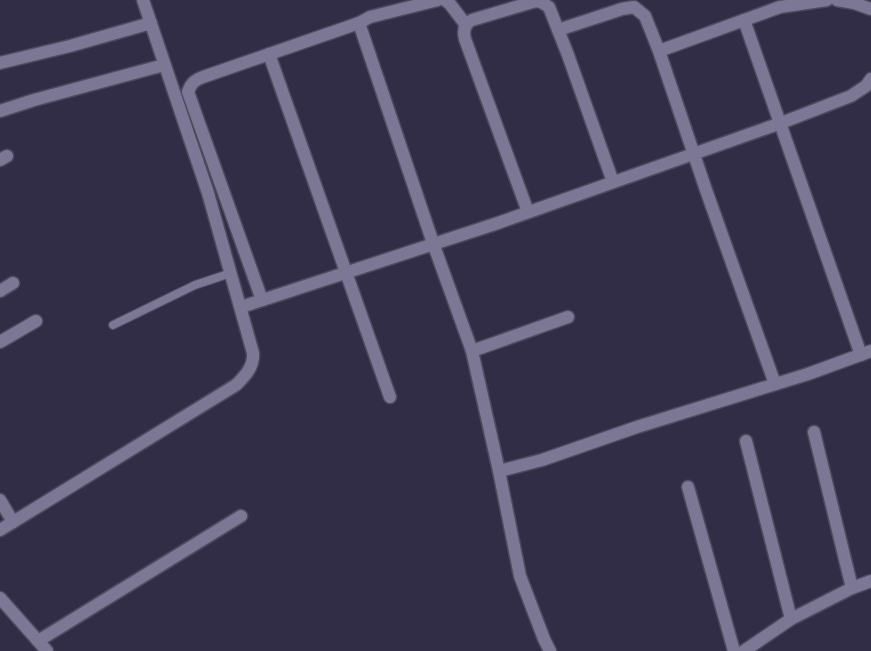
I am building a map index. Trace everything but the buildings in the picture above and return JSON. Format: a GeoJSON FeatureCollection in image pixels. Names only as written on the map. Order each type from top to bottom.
{"type":"FeatureCollection","features":[{"type":"Feature","properties":{"kind":"street"},"geometry":{"type":"LineString","coordinates":[[0,530],[236,385],[251,365],[253,357],[241,307],[208,193],[143,0]]}},
{"type":"Feature","properties":{"kind":"street"},"geometry":{"type":"LineString","coordinates":[[262,300],[188,92],[190,87],[196,80],[359,23],[370,17],[438,0]]}},
{"type":"Feature","properties":{"kind":"street"},"geometry":{"type":"LineString","coordinates":[[445,0],[466,25]]}},
{"type":"Feature","properties":{"kind":"street"},"geometry":{"type":"LineString","coordinates":[[659,51],[780,7],[827,0]]}},
{"type":"Feature","properties":{"kind":"street"},"geometry":{"type":"LineString","coordinates":[[837,0],[871,9]]}},
{"type":"Feature","properties":{"kind":"street"},"geometry":{"type":"LineString","coordinates":[[528,212],[465,39],[466,25],[472,20],[536,1],[542,2],[549,7],[613,182]]}},
{"type":"Feature","properties":{"kind":"street"},"geometry":{"type":"LineString","coordinates":[[558,30],[622,9],[634,7],[645,16],[659,51],[775,384]]}},
{"type":"Feature","properties":{"kind":"street"},"geometry":{"type":"LineString","coordinates":[[499,471],[542,460],[637,427],[775,384],[866,353],[744,20]]}},
{"type":"Feature","properties":{"kind":"street"},"geometry":{"type":"LineString","coordinates":[[0,63],[151,23]]}},
{"type":"Feature","properties":{"kind":"street"},"geometry":{"type":"LineString","coordinates":[[359,23],[433,243],[472,351],[520,576],[550,651]]}},
{"type":"Feature","properties":{"kind":"street"},"geometry":{"type":"LineString","coordinates":[[269,54],[390,396]]}},
{"type":"Feature","properties":{"kind":"street"},"geometry":{"type":"LineString","coordinates":[[0,111],[164,65]]}},
{"type":"Feature","properties":{"kind":"street"},"geometry":{"type":"LineString","coordinates":[[241,307],[528,212],[781,122],[851,96],[866,86],[871,79]]}},
{"type":"Feature","properties":{"kind":"street"},"geometry":{"type":"LineString","coordinates":[[0,291],[14,283]]}},
{"type":"Feature","properties":{"kind":"street"},"geometry":{"type":"LineString","coordinates":[[472,351],[568,317]]}},
{"type":"Feature","properties":{"kind":"street"},"geometry":{"type":"LineString","coordinates":[[0,342],[36,321]]}},
{"type":"Feature","properties":{"kind":"street"},"geometry":{"type":"LineString","coordinates":[[814,432],[852,588]]}},
{"type":"Feature","properties":{"kind":"street"},"geometry":{"type":"LineString","coordinates":[[746,441],[791,619]]}},
{"type":"Feature","properties":{"kind":"street"},"geometry":{"type":"LineString","coordinates":[[688,487],[734,651]]}},
{"type":"Feature","properties":{"kind":"street"},"geometry":{"type":"LineString","coordinates":[[0,500],[13,522]]}},
{"type":"Feature","properties":{"kind":"street"},"geometry":{"type":"LineString","coordinates":[[38,641],[241,516]]}},
{"type":"Feature","properties":{"kind":"street"},"geometry":{"type":"LineString","coordinates":[[744,651],[791,619],[852,588],[871,581]]}},
{"type":"Feature","properties":{"kind":"street"},"geometry":{"type":"LineString","coordinates":[[0,598],[47,651]]}},
{"type":"Feature","properties":{"kind":"lane"},"geometry":{"type":"LineString","coordinates":[[113,325],[195,285],[231,273]]}}]}
